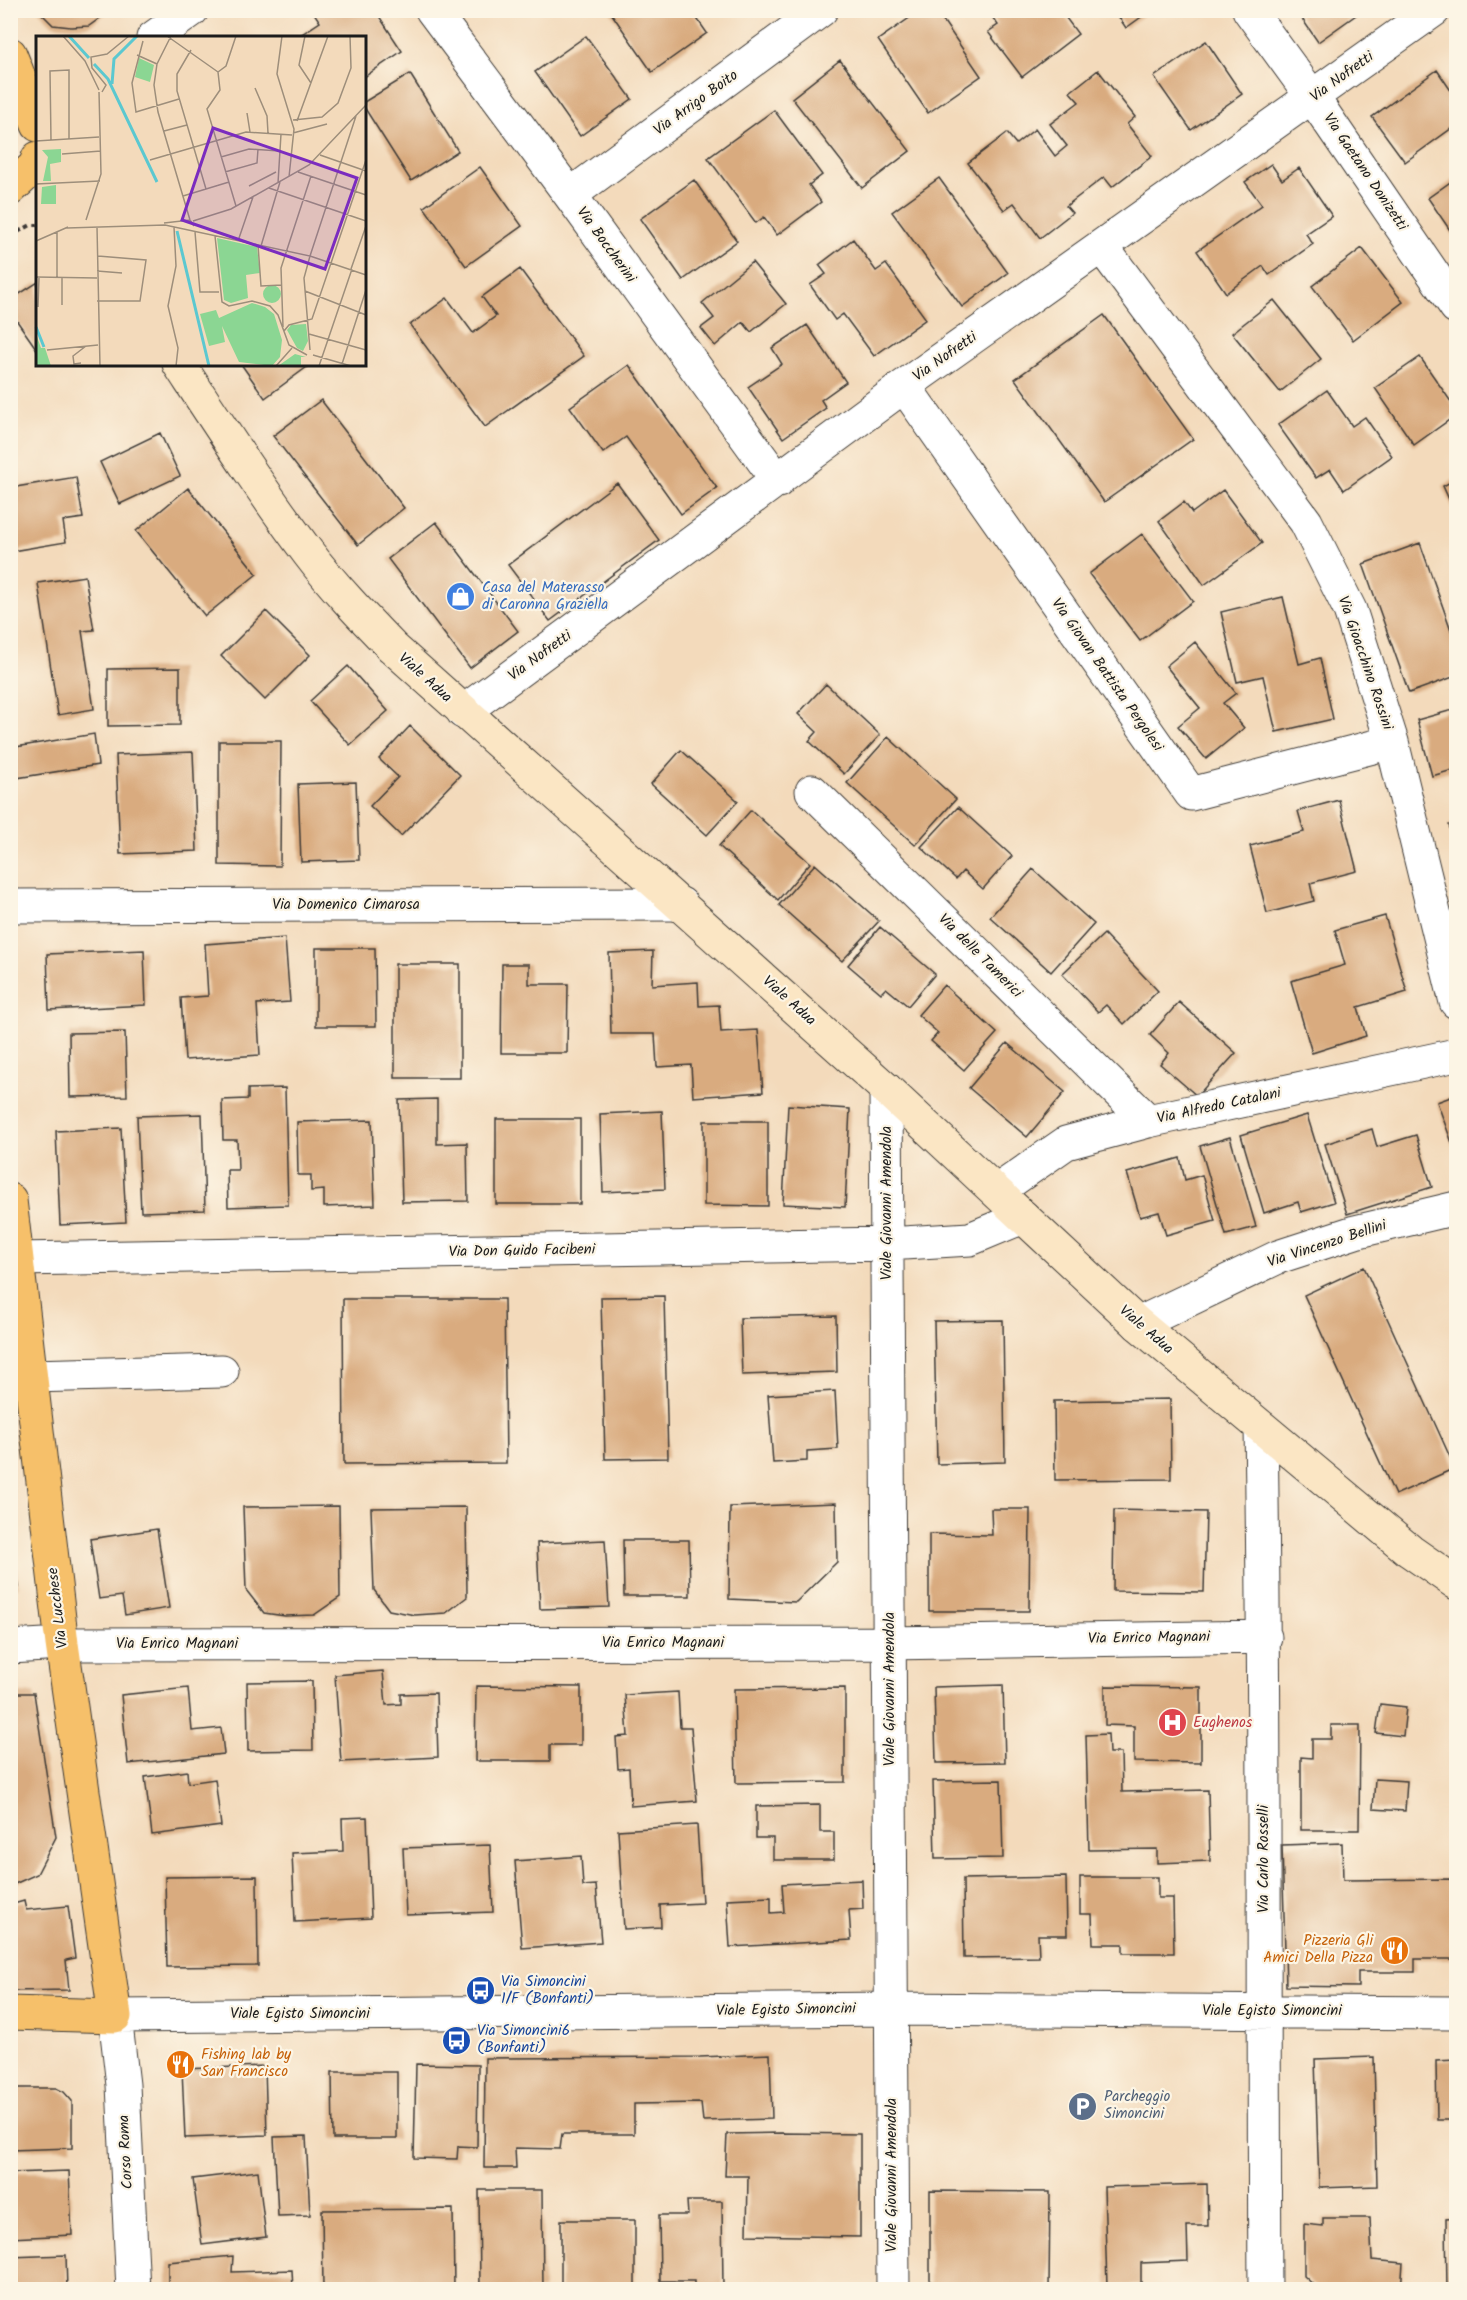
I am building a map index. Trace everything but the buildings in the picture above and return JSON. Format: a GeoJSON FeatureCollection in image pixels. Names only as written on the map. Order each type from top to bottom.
{"type":"FeatureCollection","features":[{"type":"Feature","properties":{"kind":"main road"},"geometry":{"type":"LineString","coordinates":[[10,54],[36,119]]}},
{"type":"Feature","properties":{"kind":"main road"},"geometry":{"type":"LineString","coordinates":[[10,189],[36,165]]}},
{"type":"Feature","properties":{"kind":"main road","name":"Viale Adua"},"geometry":{"type":"LineString","coordinates":[[180,366],[279,514],[310,556],[343,596],[392,647],[886,1089],[1138,1324],[1410,1551],[1456,1583]]}},
{"type":"Feature","properties":{"kind":"main road","name":"Via Lucchese"},"geometry":{"type":"LineString","coordinates":[[11,1215],[62,1644],[115,2016]]}},
{"type":"Feature","properties":{"kind":"main road"},"geometry":{"type":"LineString","coordinates":[[10,2013],[115,2016]]}},
{"type":"Feature","properties":{"kind":"street"},"geometry":{"type":"LineString","coordinates":[[156,36],[192,10]]}},
{"type":"Feature","properties":{"kind":"street","name":"Via Boccherini"},"geometry":{"type":"LineString","coordinates":[[432,10],[778,481]]}},
{"type":"Feature","properties":{"kind":"street","name":"Via Arrigo Boito"},"geometry":{"type":"LineString","coordinates":[[570,195],[821,10]]}},
{"type":"Feature","properties":{"kind":"street","name":"Via Gaetano Donizetti"},"geometry":{"type":"LineString","coordinates":[[1249,10],[1313,98],[1456,307]]}},
{"type":"Feature","properties":{"kind":"street","name":"Via Nofretti"},"geometry":{"type":"LineString","coordinates":[[463,712],[904,386],[1434,10]]}},
{"type":"Feature","properties":{"kind":"street","name":"Via Gioacchino Rossini"},"geometry":{"type":"LineString","coordinates":[[1102,247],[1306,522],[1350,610],[1392,742],[1456,1002]]}},
{"type":"Feature","properties":{"kind":"street","name":"Via Giovan Battista Pergolesi"},"geometry":{"type":"LineString","coordinates":[[904,386],[1191,794],[1392,742]]}},
{"type":"Feature","properties":{"kind":"street","name":"Via delle Tamerici"},"geometry":{"type":"LineString","coordinates":[[813,791],[1148,1121]]}},
{"type":"Feature","properties":{"kind":"street","name":"Via Domenico Cimarosa"},"geometry":{"type":"LineString","coordinates":[[10,906],[681,904]]}},
{"type":"Feature","properties":{"kind":"street","name":"Via Alfredo Catalani"},"geometry":{"type":"LineString","coordinates":[[997,1191],[1066,1143],[1148,1121],[1456,1055]]}},
{"type":"Feature","properties":{"kind":"street","name":"Viale Giovanni Amendola"},"geometry":{"type":"LineString","coordinates":[[886,1089],[893,2289]]}},
{"type":"Feature","properties":{"kind":"street","name":"Via Vincenzo Bellini"},"geometry":{"type":"LineString","coordinates":[[1138,1324],[1278,1257],[1355,1232],[1456,1208]]}},
{"type":"Feature","properties":{"kind":"street","name":"Via Don Guido Facibeni"},"geometry":{"type":"LineString","coordinates":[[17,1259],[887,1244],[970,1239],[1023,1217]]}},
{"type":"Feature","properties":{"kind":"street"},"geometry":{"type":"LineString","coordinates":[[31,1376],[222,1371]]}},
{"type":"Feature","properties":{"kind":"street","name":"Via Carlo Rosselli"},"geometry":{"type":"LineString","coordinates":[[1261,1428],[1265,1637],[1263,2010],[1265,2289]]}},
{"type":"Feature","properties":{"kind":"street","name":"Via Enrico Magnani"},"geometry":{"type":"LineString","coordinates":[[10,1647],[62,1644],[890,1642],[1265,1637]]}},
{"type":"Feature","properties":{"kind":"street","name":"Viale Egisto Simoncini"},"geometry":{"type":"LineString","coordinates":[[115,2016],[891,2009],[1456,2013]]}},
{"type":"Feature","properties":{"kind":"street","name":"Corso Roma"},"geometry":{"type":"LineString","coordinates":[[115,2016],[123,2085],[133,2289]]}},
{"type":"Feature","properties":{"kind":"path"},"geometry":{"type":"LineString","coordinates":[[10,236],[31,225],[36,225]]}},
{"type":"Feature","properties":{"kind":"place","name":"Casa del Materasso di Caronna Graziella"},"geometry":{"type":"Point","coordinates":[461,597]}},
{"type":"Feature","properties":{"kind":"place","name":"Eughenos"},"geometry":{"type":"Point","coordinates":[1172,1723]}},
{"type":"Feature","properties":{"kind":"place","name":"Pizzeria Gli Amici Della Pizza"},"geometry":{"type":"Point","coordinates":[1394,1950]}},
{"type":"Feature","properties":{"kind":"place","name":"Via Simoncini 1/F (Bonfanti)"},"geometry":{"type":"Point","coordinates":[480,1991]}},
{"type":"Feature","properties":{"kind":"place","name":"Via Simoncini6 (Bonfanti)"},"geometry":{"type":"Point","coordinates":[456,2040]}},
{"type":"Feature","properties":{"kind":"place","name":"Fishing lab by San Francisco"},"geometry":{"type":"Point","coordinates":[180,2064]}},
{"type":"Feature","properties":{"kind":"place","name":"Parcheggio Simoncini"},"geometry":{"type":"Point","coordinates":[1083,2106]}}]}
